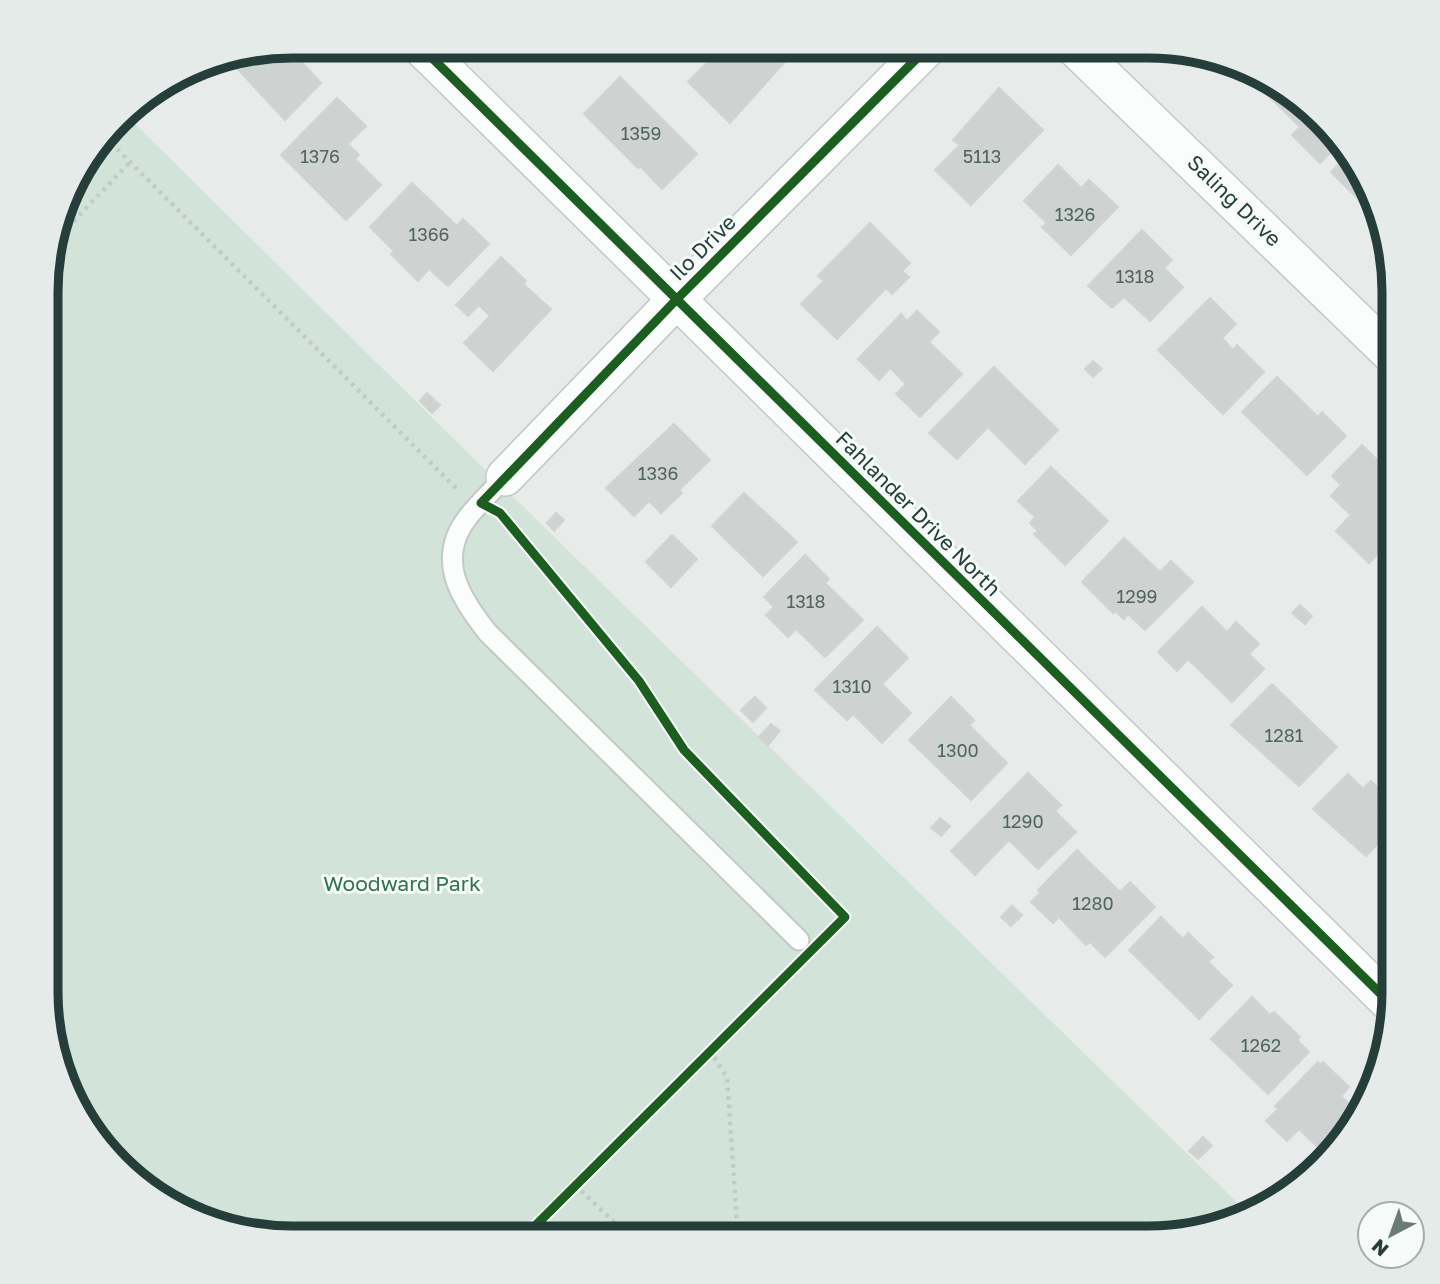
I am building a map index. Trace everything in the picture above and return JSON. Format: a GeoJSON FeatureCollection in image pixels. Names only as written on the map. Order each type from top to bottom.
{"type":"FeatureCollection","features":[{"type":"Feature","properties":{"kind":"street","name":"Fahlander Drive North"},"geometry":{"type":"LineString","coordinates":[[432,58],[1382,995]]}},
{"type":"Feature","properties":{"kind":"street","name":"Ilo Drive"},"geometry":{"type":"LineString","coordinates":[[493,490],[676,300],[917,58]]}},
{"type":"Feature","properties":{"kind":"street","name":"Saling Drive"},"geometry":{"type":"LineString","coordinates":[[1085,58],[1382,345]]}},
{"type":"Feature","properties":{"kind":"lane"},"geometry":{"type":"LineString","coordinates":[[493,490],[460,530],[452,561],[458,588],[474,615],[498,643],[799,940]]}},
{"type":"Feature","properties":{"kind":"path"},"geometry":{"type":"LineString","coordinates":[[111,143],[460,493],[493,490]]}},
{"type":"Feature","properties":{"kind":"path"},"geometry":{"type":"LineString","coordinates":[[67,228],[130,162]]}},
{"type":"Feature","properties":{"kind":"path"},"geometry":{"type":"LineString","coordinates":[[700,1060],[720,1041]]}},
{"type":"Feature","properties":{"kind":"path"},"geometry":{"type":"LineString","coordinates":[[710,1050],[727,1078],[737,1226]]}},
{"type":"Feature","properties":{"kind":"path"},"geometry":{"type":"LineString","coordinates":[[567,1194],[585,1175]]}},
{"type":"Feature","properties":{"kind":"path"},"geometry":{"type":"LineString","coordinates":[[575,1185],[618,1226]]}},
{"type":"Feature","properties":{"kind":"green space","name":"Woodward Park"},"geometry":{"type":"Polygon","coordinates":[[[132,121],[466,451],[1241,1206],[1194,1222],[1164,1226],[291,1226],[246,1222],[216,1214],[162,1187],[137,1168],[106,1135],[89,1109],[66,1053],[58,1008],[58,291],[62,246],[70,216],[89,175],[116,137],[132,121]]]}},
{"type":"Feature","properties":{"kind":"building"},"geometry":{"type":"Polygon","coordinates":[[[276,58],[298,58],[321,83],[285,120],[234,65],[276,58]]]}},
{"type":"Feature","properties":{"kind":"building"},"geometry":{"type":"Polygon","coordinates":[[[711,58],[788,58],[730,123],[688,82],[711,58]]]}},
{"type":"Feature","properties":{"kind":"building"},"geometry":{"type":"Polygon","coordinates":[[[620,77],[697,154],[662,189],[584,114],[620,77]]]}},
{"type":"Feature","properties":{"kind":"building"},"geometry":{"type":"Polygon","coordinates":[[[1258,86],[1291,106],[1324,137],[1334,150],[1320,163],[1292,135],[1300,127],[1258,86]]]}},
{"type":"Feature","properties":{"kind":"building"},"geometry":{"type":"Polygon","coordinates":[[[999,88],[1043,130],[971,205],[935,170],[960,145],[953,140],[999,88]]]}},
{"type":"Feature","properties":{"kind":"building"},"geometry":{"type":"Polygon","coordinates":[[[337,98],[366,126],[348,144],[359,155],[355,159],[381,185],[346,220],[281,155],[337,98]]]}},
{"type":"Feature","properties":{"kind":"building"},"geometry":{"type":"Polygon","coordinates":[[[1342,161],[1366,207],[1331,172],[1342,161]]]}},
{"type":"Feature","properties":{"kind":"building"},"geometry":{"type":"Polygon","coordinates":[[[1058,165],[1081,188],[1089,180],[1118,207],[1071,255],[1042,227],[1047,223],[1024,201],[1058,165]]]}},
{"type":"Feature","properties":{"kind":"building"},"geometry":{"type":"Polygon","coordinates":[[[412,183],[457,226],[463,219],[489,244],[448,286],[429,269],[418,281],[391,254],[394,251],[370,227],[412,183]]]}},
{"type":"Feature","properties":{"kind":"building"},"geometry":{"type":"Polygon","coordinates":[[[870,223],[910,263],[902,271],[909,277],[892,294],[886,288],[837,339],[801,304],[824,281],[818,276],[870,223]]]}},
{"type":"Feature","properties":{"kind":"building"},"geometry":{"type":"Polygon","coordinates":[[[1142,230],[1172,260],[1164,268],[1183,287],[1150,321],[1124,297],[1112,308],[1088,286],[1142,230]]]}},
{"type":"Feature","properties":{"kind":"building"},"geometry":{"type":"Polygon","coordinates":[[[501,257],[526,281],[523,284],[551,309],[493,371],[464,343],[490,316],[479,305],[468,316],[456,305],[501,257]]]}},
{"type":"Feature","properties":{"kind":"building"},"geometry":{"type":"Polygon","coordinates":[[[1210,298],[1236,324],[1222,338],[1233,350],[1237,345],[1264,372],[1223,414],[1158,350],[1210,298]]]}},
{"type":"Feature","properties":{"kind":"building"},"geometry":{"type":"Polygon","coordinates":[[[917,311],[939,332],[929,342],[962,374],[920,417],[896,394],[906,384],[890,368],[879,380],[858,359],[901,314],[907,321],[917,311]]]}},
{"type":"Feature","properties":{"kind":"building"},"geometry":{"type":"Polygon","coordinates":[[[1093,361],[1102,369],[1093,377],[1085,369],[1093,361]]]}},
{"type":"Feature","properties":{"kind":"building"},"geometry":{"type":"Polygon","coordinates":[[[994,367],[1058,430],[1025,464],[988,427],[957,459],[929,433],[994,367]]]}},
{"type":"Feature","properties":{"kind":"building"},"geometry":{"type":"Polygon","coordinates":[[[1277,377],[1318,417],[1322,412],[1346,436],[1307,475],[1242,412],[1277,377]]]}},
{"type":"Feature","properties":{"kind":"building"},"geometry":{"type":"Polygon","coordinates":[[[427,393],[440,405],[432,413],[420,401],[427,393]]]}},
{"type":"Feature","properties":{"kind":"building"},"geometry":{"type":"Polygon","coordinates":[[[674,424],[710,460],[679,490],[682,493],[661,513],[649,501],[634,516],[606,488],[674,424]]]}},
{"type":"Feature","properties":{"kind":"building"},"geometry":{"type":"Polygon","coordinates":[[[1362,445],[1382,464],[1382,549],[1369,563],[1336,531],[1351,515],[1331,496],[1341,485],[1332,476],[1362,445]]]}},
{"type":"Feature","properties":{"kind":"building"},"geometry":{"type":"Polygon","coordinates":[[[1051,467],[1108,521],[1065,565],[1034,534],[1038,531],[1030,523],[1035,517],[1018,501],[1051,467]]]}},
{"type":"Feature","properties":{"kind":"building"},"geometry":{"type":"Polygon","coordinates":[[[744,493],[797,542],[763,576],[712,526],[744,493]]]}},
{"type":"Feature","properties":{"kind":"building"},"geometry":{"type":"Polygon","coordinates":[[[556,513],[564,520],[554,531],[547,523],[556,513]]]}},
{"type":"Feature","properties":{"kind":"building"},"geometry":{"type":"Polygon","coordinates":[[[672,535],[697,559],[671,587],[646,562],[672,535]]]}},
{"type":"Feature","properties":{"kind":"building"},"geometry":{"type":"Polygon","coordinates":[[[1124,538],[1160,572],[1171,561],[1193,582],[1145,630],[1128,614],[1124,619],[1115,611],[1113,613],[1082,582],[1124,538]]]}},
{"type":"Feature","properties":{"kind":"building"},"geometry":{"type":"Polygon","coordinates":[[[805,555],[829,579],[825,583],[863,620],[825,657],[796,629],[788,637],[766,615],[774,607],[764,597],[805,555]]]}},
{"type":"Feature","properties":{"kind":"building"},"geometry":{"type":"Polygon","coordinates":[[[1300,605],[1312,616],[1305,624],[1292,613],[1300,605]]]}},
{"type":"Feature","properties":{"kind":"building"},"geometry":{"type":"Polygon","coordinates":[[[1202,607],[1227,632],[1236,622],[1259,644],[1249,654],[1264,669],[1232,702],[1188,659],[1177,671],[1158,652],[1202,607]]]}},
{"type":"Feature","properties":{"kind":"building"},"geometry":{"type":"Polygon","coordinates":[[[877,627],[908,658],[882,684],[911,713],[882,743],[853,714],[847,720],[815,690],[877,627]]]}},
{"type":"Feature","properties":{"kind":"building"},"geometry":{"type":"Polygon","coordinates":[[[1272,684],[1337,747],[1299,786],[1231,725],[1272,684]]]}},
{"type":"Feature","properties":{"kind":"building"},"geometry":{"type":"Polygon","coordinates":[[[755,697],[766,708],[753,722],[741,710],[755,697]]]}},
{"type":"Feature","properties":{"kind":"building"},"geometry":{"type":"Polygon","coordinates":[[[951,697],[974,720],[969,725],[1007,763],[971,800],[909,740],[951,697]]]}},
{"type":"Feature","properties":{"kind":"building"},"geometry":{"type":"Polygon","coordinates":[[[771,724],[780,731],[768,745],[759,737],[771,724]]]}},
{"type":"Feature","properties":{"kind":"building"},"geometry":{"type":"Polygon","coordinates":[[[1028,773],[1061,805],[1055,811],[1076,832],[1038,869],[1009,840],[975,875],[951,851],[1028,773]]]}},
{"type":"Feature","properties":{"kind":"building"},"geometry":{"type":"Polygon","coordinates":[[[1348,774],[1363,789],[1371,781],[1382,791],[1382,805],[1378,809],[1382,814],[1382,839],[1366,856],[1313,809],[1348,774]]]}},
{"type":"Feature","properties":{"kind":"building"},"geometry":{"type":"Polygon","coordinates":[[[940,818],[950,826],[941,836],[931,828],[940,818]]]}},
{"type":"Feature","properties":{"kind":"building"},"geometry":{"type":"Polygon","coordinates":[[[1077,850],[1120,892],[1130,882],[1155,907],[1105,957],[1090,942],[1086,945],[1059,917],[1053,923],[1031,902],[1040,893],[1038,890],[1077,850]]]}},
{"type":"Feature","properties":{"kind":"building"},"geometry":{"type":"Polygon","coordinates":[[[1012,906],[1022,915],[1011,926],[1001,917],[1012,906]]]}},
{"type":"Feature","properties":{"kind":"building"},"geometry":{"type":"Polygon","coordinates":[[[1161,917],[1183,939],[1188,933],[1213,957],[1208,962],[1232,985],[1199,1019],[1129,950],[1161,917]]]}},
{"type":"Feature","properties":{"kind":"building"},"geometry":{"type":"Polygon","coordinates":[[[1252,997],[1270,1015],[1274,1012],[1300,1037],[1297,1040],[1309,1052],[1268,1094],[1211,1039],[1252,997]]]}},
{"type":"Feature","properties":{"kind":"building"},"geometry":{"type":"Polygon","coordinates":[[[1318,1062],[1320,1065],[1323,1062],[1349,1087],[1341,1096],[1352,1107],[1321,1150],[1299,1129],[1287,1141],[1266,1121],[1278,1109],[1275,1106],[1318,1062]]]}},
{"type":"Feature","properties":{"kind":"building"},"geometry":{"type":"Polygon","coordinates":[[[1203,1137],[1212,1146],[1198,1159],[1189,1151],[1203,1137]]]}},
{"type":"Feature","properties":{"kind":"cycle path"},"geometry":{"type":"LineString","coordinates":[[432,58],[1382,995]]}},
{"type":"Feature","properties":{"kind":"cycle path"},"geometry":{"type":"LineString","coordinates":[[535,1226],[845,917],[684,750],[639,681],[500,513],[481,503],[676,300],[917,58]]}}]}
